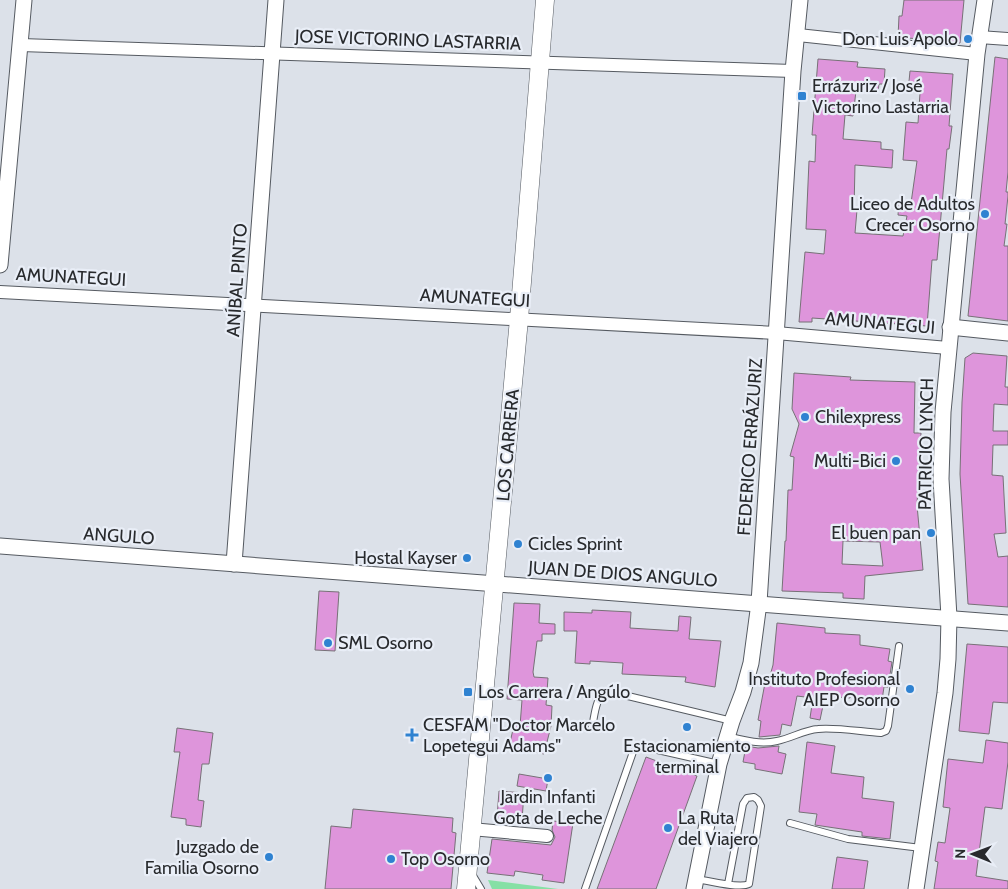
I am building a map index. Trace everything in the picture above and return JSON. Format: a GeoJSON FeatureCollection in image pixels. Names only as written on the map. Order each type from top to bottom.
{"type":"FeatureCollection","features":[{"type":"Feature","properties":{"kind":"main road","name":"LOS CARRERA"},"geometry":{"type":"LineString","coordinates":[[466,889],[519,319],[545,0]]}},
{"type":"Feature","properties":{"kind":"street"},"geometry":{"type":"LineString","coordinates":[[0,265],[24,0]]}},
{"type":"Feature","properties":{"kind":"street","name":"ANÍBAL PINTO"},"geometry":{"type":"LineString","coordinates":[[234,564],[276,0]]}},
{"type":"Feature","properties":{"kind":"street","name":"FEDERICO ERRÁZURIZ"},"geometry":{"type":"LineString","coordinates":[[695,884],[719,764],[751,663],[760,603],[793,71],[800,0]]}},
{"type":"Feature","properties":{"kind":"street","name":"PATRICIO LYNCH"},"geometry":{"type":"LineString","coordinates":[[916,889],[948,659],[949,617],[941,479],[943,412],[977,54],[985,0]]}},
{"type":"Feature","properties":{"kind":"street"},"geometry":{"type":"LineString","coordinates":[[798,35],[977,54]]}},
{"type":"Feature","properties":{"kind":"street"},"geometry":{"type":"LineString","coordinates":[[979,37],[1008,39]]}},
{"type":"Feature","properties":{"kind":"street","name":"JOSE VICTORINO LASTARRIA"},"geometry":{"type":"LineString","coordinates":[[21,45],[793,71]]}},
{"type":"Feature","properties":{"kind":"street","name":"AMUNATEGUI"},"geometry":{"type":"LineString","coordinates":[[0,292],[776,333],[948,348]]}},
{"type":"Feature","properties":{"kind":"street","name":"AMUNATEGUI"},"geometry":{"type":"LineString","coordinates":[[950,328],[1008,333]]}},
{"type":"Feature","properties":{"kind":"street","name":"ANGULO"},"geometry":{"type":"LineString","coordinates":[[0,546],[234,564]]}},
{"type":"Feature","properties":{"kind":"street","name":"JUAN DE DIOS ANGULO"},"geometry":{"type":"LineString","coordinates":[[234,564],[1008,623]]}},
{"type":"Feature","properties":{"kind":"street"},"geometry":{"type":"LineString","coordinates":[[471,829],[547,836]]}},
{"type":"Feature","properties":{"kind":"lane"},"geometry":{"type":"LineString","coordinates":[[727,736],[760,743],[776,742],[820,728],[881,733],[886,731],[899,646]]}},
{"type":"Feature","properties":{"kind":"lane"},"geometry":{"type":"LineString","coordinates":[[592,727],[598,700],[602,694],[607,692],[732,721]]}},
{"type":"Feature","properties":{"kind":"lane"},"geometry":{"type":"LineString","coordinates":[[585,889],[633,752],[640,746],[719,764]]}},
{"type":"Feature","properties":{"kind":"lane"},"geometry":{"type":"LineString","coordinates":[[695,884],[744,886],[749,884],[760,806],[758,800],[754,797],[747,798],[742,804],[728,884]]}},
{"type":"Feature","properties":{"kind":"lane"},"geometry":{"type":"LineString","coordinates":[[790,822],[848,839],[922,848]]}},
{"type":"Feature","properties":{"kind":"lane"},"geometry":{"type":"LineString","coordinates":[[468,866],[482,889]]}},
{"type":"Feature","properties":{"kind":"green space"},"geometry":{"type":"Polygon","coordinates":[[[488,880],[558,889],[492,889],[488,880]]]}},
{"type":"Feature","properties":{"kind":"building"},"geometry":{"type":"Polygon","coordinates":[[[904,0],[964,0],[960,43],[898,37],[899,16],[902,16],[904,0]]]}},
{"type":"Feature","properties":{"kind":"building"},"geometry":{"type":"Polygon","coordinates":[[[995,57],[1008,59],[1008,172],[1006,192],[1008,192],[1008,196],[1004,246],[1008,246],[1008,321],[968,316],[995,57]]]}},
{"type":"Feature","properties":{"kind":"building"},"geometry":{"type":"Polygon","coordinates":[[[818,59],[858,62],[857,67],[885,69],[884,84],[879,84],[878,93],[856,91],[853,116],[845,115],[843,139],[881,142],[881,149],[893,150],[892,168],[855,165],[854,210],[857,210],[855,233],[903,236],[907,216],[898,215],[899,202],[911,203],[917,161],[903,160],[906,122],[918,123],[920,93],[908,92],[910,71],[953,74],[949,126],[952,126],[949,149],[947,149],[937,260],[932,260],[927,326],[812,318],[812,322],[799,322],[805,252],[824,254],[826,230],[806,229],[809,161],[815,162],[816,135],[812,135],[818,59]]]}},
{"type":"Feature","properties":{"kind":"building"},"geometry":{"type":"Polygon","coordinates":[[[973,353],[1007,356],[1005,387],[1008,387],[1008,405],[994,404],[993,431],[1008,431],[1008,445],[993,445],[992,475],[1003,476],[1006,533],[994,534],[998,557],[1008,556],[1008,607],[968,604],[960,474],[965,358],[973,353]]]}},
{"type":"Feature","properties":{"kind":"building"},"geometry":{"type":"Polygon","coordinates":[[[794,373],[851,377],[850,380],[915,382],[914,433],[921,433],[917,505],[923,570],[865,576],[864,599],[843,598],[843,593],[782,591],[788,490],[792,490],[794,457],[790,456],[799,424],[792,409],[794,373]],[[843,541],[842,564],[883,566],[880,542],[843,541]]]}},
{"type":"Feature","properties":{"kind":"building"},"geometry":{"type":"Polygon","coordinates":[[[319,591],[339,592],[335,651],[315,650],[319,591]]]}},
{"type":"Feature","properties":{"kind":"building"},"geometry":{"type":"Polygon","coordinates":[[[514,603],[540,604],[539,623],[555,624],[555,634],[542,634],[542,641],[537,641],[533,672],[534,677],[548,678],[546,705],[552,706],[551,726],[544,754],[509,747],[514,725],[520,726],[522,700],[507,699],[514,603]]]}},
{"type":"Feature","properties":{"kind":"building"},"geometry":{"type":"Polygon","coordinates":[[[592,610],[631,612],[630,628],[678,631],[679,616],[691,617],[689,639],[721,641],[715,687],[685,682],[686,677],[622,674],[623,663],[590,661],[590,664],[575,663],[577,631],[564,631],[564,612],[592,613],[592,610]]]}},
{"type":"Feature","properties":{"kind":"building"},"geometry":{"type":"Polygon","coordinates":[[[777,623],[825,628],[825,633],[860,635],[860,645],[890,649],[888,661],[892,662],[888,687],[884,687],[882,700],[850,696],[850,698],[825,696],[820,720],[810,718],[813,698],[797,696],[791,726],[782,724],[780,735],[759,737],[761,721],[758,720],[765,683],[768,683],[773,665],[777,623]]]}},
{"type":"Feature","properties":{"kind":"building"},"geometry":{"type":"Polygon","coordinates":[[[967,644],[1008,647],[1008,703],[993,702],[989,734],[959,731],[967,644]]]}},
{"type":"Feature","properties":{"kind":"building"},"geometry":{"type":"Polygon","coordinates":[[[177,728],[213,733],[209,764],[202,764],[198,800],[204,801],[201,827],[186,825],[186,819],[171,817],[180,752],[174,752],[177,728]]]}},
{"type":"Feature","properties":{"kind":"building"},"geometry":{"type":"Polygon","coordinates":[[[986,740],[1008,743],[1008,762],[1002,809],[985,807],[976,876],[1008,881],[1008,889],[934,889],[938,862],[935,861],[938,842],[945,843],[950,808],[943,807],[948,759],[983,763],[986,740]]]}},
{"type":"Feature","properties":{"kind":"building"},"geometry":{"type":"Polygon","coordinates":[[[807,742],[835,746],[831,773],[864,777],[862,798],[894,802],[890,839],[862,836],[862,832],[815,825],[817,814],[799,812],[807,742]]]}},
{"type":"Feature","properties":{"kind":"building"},"geometry":{"type":"Polygon","coordinates":[[[746,746],[758,748],[779,746],[778,752],[786,754],[782,774],[755,769],[755,764],[743,762],[746,746]]]}},
{"type":"Feature","properties":{"kind":"building"},"geometry":{"type":"Polygon","coordinates":[[[646,757],[697,776],[656,889],[597,889],[646,757]]]}},
{"type":"Feature","properties":{"kind":"building"},"geometry":{"type":"Polygon","coordinates":[[[519,774],[548,779],[546,791],[517,786],[519,774]]]}},
{"type":"Feature","properties":{"kind":"building"},"geometry":{"type":"Polygon","coordinates":[[[499,791],[524,793],[522,820],[497,818],[499,791]]]}},
{"type":"Feature","properties":{"kind":"building","name":"Top Osorno"},"geometry":{"type":"Polygon","coordinates":[[[353,809],[453,818],[452,832],[456,833],[451,889],[325,889],[331,826],[351,828],[353,809]]]}},
{"type":"Feature","properties":{"kind":"building"},"geometry":{"type":"Polygon","coordinates":[[[553,821],[573,823],[564,883],[542,880],[543,875],[515,871],[514,876],[487,873],[492,839],[551,845],[555,837],[552,830],[553,821]]]}},
{"type":"Feature","properties":{"kind":"building"},"geometry":{"type":"Polygon","coordinates":[[[837,857],[868,861],[864,889],[832,889],[837,857]]]}},
{"type":"Feature","properties":{"kind":"place","name":"Don Luis Apolo"},"geometry":{"type":"Point","coordinates":[968,39]}},
{"type":"Feature","properties":{"kind":"place","name":"Errázuriz / José Victorino Lastarria"},"geometry":{"type":"Point","coordinates":[802,96]}},
{"type":"Feature","properties":{"kind":"place","name":"Liceo de Adultos Crecer Osorno"},"geometry":{"type":"Point","coordinates":[985,214]}},
{"type":"Feature","properties":{"kind":"place","name":"Chilexpress"},"geometry":{"type":"Point","coordinates":[805,417]}},
{"type":"Feature","properties":{"kind":"place","name":"Multi-Bici"},"geometry":{"type":"Point","coordinates":[896,461]}},
{"type":"Feature","properties":{"kind":"place","name":"El buen pan"},"geometry":{"type":"Point","coordinates":[931,533]}},
{"type":"Feature","properties":{"kind":"place","name":"Cicles Sprint"},"geometry":{"type":"Point","coordinates":[518,544]}},
{"type":"Feature","properties":{"kind":"place","name":"Hostal Kayser"},"geometry":{"type":"Point","coordinates":[467,558]}},
{"type":"Feature","properties":{"kind":"place","name":"SML Osorno"},"geometry":{"type":"Point","coordinates":[328,643]}},
{"type":"Feature","properties":{"kind":"place","name":"Instituto Profesional AIEP Osorno"},"geometry":{"type":"Point","coordinates":[910,689]}},
{"type":"Feature","properties":{"kind":"place","name":"Los Carrera / Angúlo"},"geometry":{"type":"Point","coordinates":[468,692]}},
{"type":"Feature","properties":{"kind":"place","name":"Estacionamiento terminal"},"geometry":{"type":"Point","coordinates":[687,727]}},
{"type":"Feature","properties":{"kind":"place","name":"CESFAM \"Doctor Marcelo Lopetegui Adams\""},"geometry":{"type":"Point","coordinates":[412,735]}},
{"type":"Feature","properties":{"kind":"place","name":"Jardin Infanti Gota de Leche"},"geometry":{"type":"Point","coordinates":[548,778]}},
{"type":"Feature","properties":{"kind":"place","name":"La Ruta del Viajero"},"geometry":{"type":"Point","coordinates":[668,828]}},
{"type":"Feature","properties":{"kind":"place","name":"Juzgado de Familia Osorno"},"geometry":{"type":"Point","coordinates":[269,857]}},
{"type":"Feature","properties":{"kind":"place","name":"Top Osorno"},"geometry":{"type":"Point","coordinates":[391,859]}}]}
